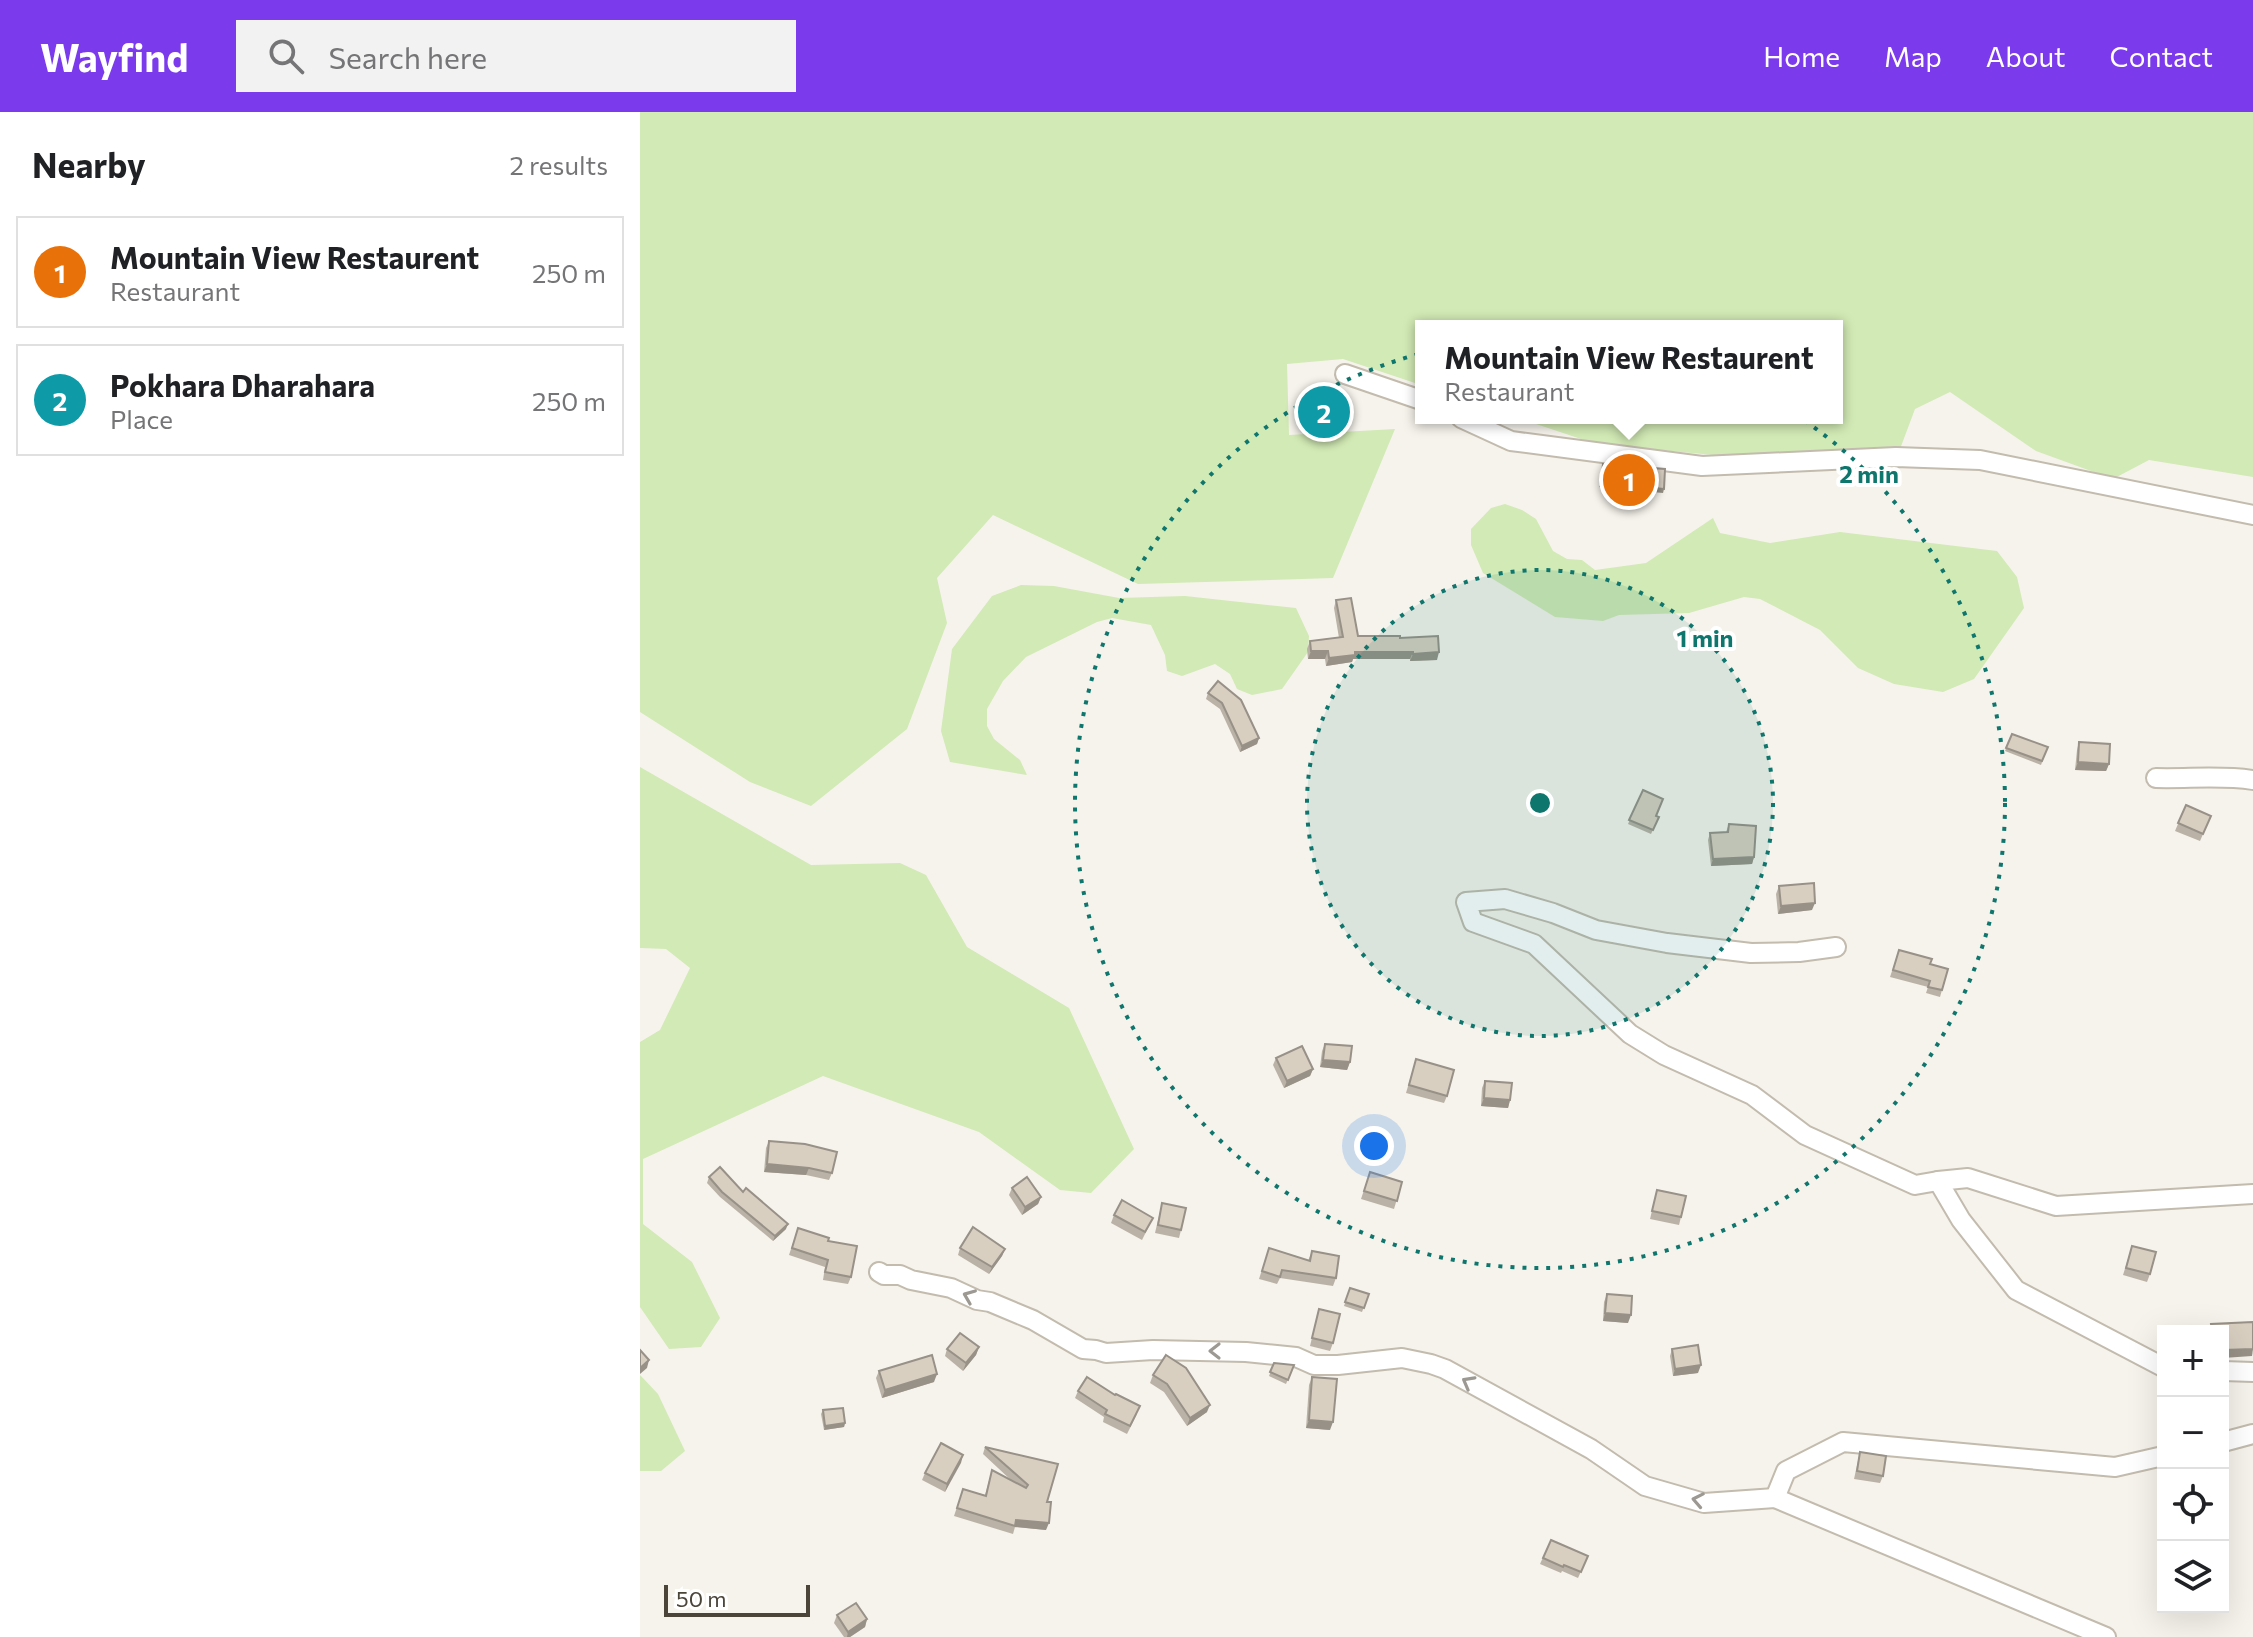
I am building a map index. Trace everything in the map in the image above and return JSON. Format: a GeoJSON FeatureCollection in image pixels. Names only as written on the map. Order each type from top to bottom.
{"type":"FeatureCollection","features":[{"type":"Feature","properties":{"kind":"street"},"geometry":{"type":"LineString","coordinates":[[1345,374],[1415,398]]}},
{"type":"Feature","properties":{"kind":"street"},"geometry":{"type":"LineString","coordinates":[[1474,424],[1511,441],[1702,466],[1896,457],[1980,460],[2253,515]]}},
{"type":"Feature","properties":{"kind":"street"},"geometry":{"type":"LineString","coordinates":[[2156,778],[2231,776],[2253,780]]}},
{"type":"Feature","properties":{"kind":"street"},"geometry":{"type":"LineString","coordinates":[[1836,947],[1751,953],[1667,943],[1596,930],[1505,899],[1466,902],[1473,922],[1534,944],[1630,1034],[1664,1055],[1752,1095],[1805,1135],[1915,1185],[1968,1178],[2056,1206],[2253,1194]]}},
{"type":"Feature","properties":{"kind":"street"},"geometry":{"type":"LineString","coordinates":[[1938,1181],[1961,1220],[2016,1290],[2157,1364]]}},
{"type":"Feature","properties":{"kind":"street"},"geometry":{"type":"LineString","coordinates":[[879,1272],[951,1288],[1033,1320],[1083,1349],[1106,1353],[1235,1351],[1296,1357],[1314,1365],[1358,1364],[1402,1358],[1431,1364],[1591,1449],[1645,1486],[1704,1503],[1775,1498],[2106,1637]]}},
{"type":"Feature","properties":{"kind":"street"},"geometry":{"type":"LineString","coordinates":[[2229,1371],[2253,1372]]}},
{"type":"Feature","properties":{"kind":"street"},"geometry":{"type":"LineString","coordinates":[[2229,1440],[2253,1434]]}},
{"type":"Feature","properties":{"kind":"street"},"geometry":{"type":"LineString","coordinates":[[1775,1498],[1786,1471],[1843,1442],[2115,1467],[2157,1457]]}},
{"type":"Feature","properties":{"kind":"green space"},"geometry":{"type":"Polygon","coordinates":[[[640,112],[2253,112],[2253,477],[2149,460],[2113,479],[2036,451],[1950,392],[1915,409],[1900,449],[1713,455],[1596,444],[1536,424],[1843,424],[1843,320],[1415,320],[1415,383],[1343,359],[1287,364],[1289,435],[1395,429],[1333,578],[1138,584],[993,515],[937,578],[947,623],[907,729],[811,806],[750,782],[640,712],[640,112]]]}},
{"type":"Feature","properties":{"kind":"green space"},"geometry":{"type":"Polygon","coordinates":[[[1505,504],[1536,519],[1553,551],[1567,559],[1582,560],[1595,570],[1646,563],[1713,518],[1720,533],[1770,543],[1840,532],[1997,551],[2017,577],[2024,608],[1974,679],[1943,692],[1894,684],[1858,668],[1820,630],[1760,599],[1744,597],[1689,613],[1619,615],[1603,621],[1555,617],[1483,573],[1471,545],[1471,529],[1491,508],[1505,504]]]}},
{"type":"Feature","properties":{"kind":"green space"},"geometry":{"type":"Polygon","coordinates":[[[1021,585],[1054,586],[1119,598],[1185,596],[1296,608],[1309,636],[1308,652],[1282,689],[1252,695],[1237,689],[1230,674],[1215,664],[1182,676],[1167,671],[1165,655],[1151,625],[1112,618],[1097,622],[1026,657],[1003,681],[987,709],[987,726],[994,739],[1020,760],[1027,775],[950,762],[941,731],[952,649],[992,596],[1021,585]]]}},
{"type":"Feature","properties":{"kind":"green space"},"geometry":{"type":"Polygon","coordinates":[[[640,767],[811,865],[900,863],[926,875],[967,947],[1069,1008],[1134,1149],[1091,1193],[1060,1190],[979,1132],[823,1076],[643,1159],[643,1224],[692,1262],[720,1318],[701,1347],[669,1349],[640,1307],[640,1042],[660,1030],[690,968],[666,949],[640,948],[640,767]]]}},
{"type":"Feature","properties":{"kind":"green space"},"geometry":{"type":"Polygon","coordinates":[[[640,1375],[658,1394],[685,1451],[661,1471],[640,1471],[640,1375]]]}},
{"type":"Feature","properties":{"kind":"building"},"geometry":{"type":"Polygon","coordinates":[[[1603,464],[1665,469],[1664,489],[1601,483],[1603,464]]]}},
{"type":"Feature","properties":{"kind":"building"},"geometry":{"type":"Polygon","coordinates":[[[1351,598],[1358,636],[1438,636],[1439,652],[1355,652],[1355,655],[1329,658],[1328,651],[1311,651],[1310,641],[1343,637],[1336,600],[1351,598]]]}},
{"type":"Feature","properties":{"kind":"building"},"geometry":{"type":"Polygon","coordinates":[[[1218,681],[1241,700],[1259,738],[1242,746],[1222,703],[1208,693],[1218,681]]]}},
{"type":"Feature","properties":{"kind":"building"},"geometry":{"type":"Polygon","coordinates":[[[2012,734],[2048,747],[2042,761],[2006,748],[2012,734]]]}},
{"type":"Feature","properties":{"kind":"building"},"geometry":{"type":"Polygon","coordinates":[[[2079,742],[2110,744],[2109,764],[2078,762],[2079,742]]]}},
{"type":"Feature","properties":{"kind":"building"},"geometry":{"type":"Polygon","coordinates":[[[1643,790],[1663,799],[1653,830],[1629,820],[1643,790]]]}},
{"type":"Feature","properties":{"kind":"building"},"geometry":{"type":"Polygon","coordinates":[[[2186,805],[2211,816],[2203,834],[2178,823],[2186,805]]]}},
{"type":"Feature","properties":{"kind":"building"},"geometry":{"type":"Polygon","coordinates":[[[1729,824],[1756,826],[1754,857],[1713,859],[1710,833],[1728,832],[1729,824]]]}},
{"type":"Feature","properties":{"kind":"building"},"geometry":{"type":"Polygon","coordinates":[[[1814,883],[1815,903],[1781,906],[1779,886],[1814,883]]]}},
{"type":"Feature","properties":{"kind":"building"},"geometry":{"type":"Polygon","coordinates":[[[1899,950],[1932,959],[1930,964],[1948,969],[1942,990],[1928,987],[1930,981],[1893,970],[1899,950]]]}},
{"type":"Feature","properties":{"kind":"building"},"geometry":{"type":"Polygon","coordinates":[[[1325,1044],[1352,1046],[1350,1062],[1323,1060],[1325,1044]]]}},
{"type":"Feature","properties":{"kind":"building"},"geometry":{"type":"Polygon","coordinates":[[[1302,1046],[1313,1069],[1287,1081],[1276,1058],[1302,1046]]]}},
{"type":"Feature","properties":{"kind":"building"},"geometry":{"type":"Polygon","coordinates":[[[1416,1059],[1454,1070],[1447,1096],[1409,1085],[1416,1059]]]}},
{"type":"Feature","properties":{"kind":"building"},"geometry":{"type":"Polygon","coordinates":[[[1485,1081],[1512,1083],[1510,1100],[1484,1098],[1485,1081]]]}},
{"type":"Feature","properties":{"kind":"building"},"geometry":{"type":"Polygon","coordinates":[[[769,1141],[805,1144],[837,1152],[832,1173],[767,1164],[769,1141]]]}},
{"type":"Feature","properties":{"kind":"building"},"geometry":{"type":"Polygon","coordinates":[[[720,1167],[743,1192],[746,1188],[788,1224],[775,1236],[722,1192],[709,1177],[720,1167]]]}},
{"type":"Feature","properties":{"kind":"building"},"geometry":{"type":"Polygon","coordinates":[[[1370,1172],[1402,1182],[1397,1201],[1364,1191],[1370,1172]]]}},
{"type":"Feature","properties":{"kind":"building"},"geometry":{"type":"Polygon","coordinates":[[[1027,1177],[1041,1197],[1025,1207],[1012,1188],[1027,1177]]]}},
{"type":"Feature","properties":{"kind":"building"},"geometry":{"type":"Polygon","coordinates":[[[1657,1190],[1686,1196],[1681,1217],[1652,1211],[1657,1190]]]}},
{"type":"Feature","properties":{"kind":"building"},"geometry":{"type":"Polygon","coordinates":[[[1122,1200],[1153,1218],[1145,1232],[1114,1215],[1122,1200]]]}},
{"type":"Feature","properties":{"kind":"building"},"geometry":{"type":"Polygon","coordinates":[[[1162,1203],[1186,1208],[1181,1230],[1158,1225],[1162,1203]]]}},
{"type":"Feature","properties":{"kind":"building"},"geometry":{"type":"Polygon","coordinates":[[[973,1227],[1005,1249],[992,1267],[960,1248],[973,1227]]]}},
{"type":"Feature","properties":{"kind":"building"},"geometry":{"type":"Polygon","coordinates":[[[798,1228],[829,1238],[828,1241],[857,1246],[851,1277],[825,1272],[828,1260],[792,1248],[798,1228]]]}},
{"type":"Feature","properties":{"kind":"building"},"geometry":{"type":"Polygon","coordinates":[[[2132,1246],[2156,1252],[2150,1274],[2126,1268],[2132,1246]]]}},
{"type":"Feature","properties":{"kind":"building"},"geometry":{"type":"Polygon","coordinates":[[[1269,1248],[1310,1261],[1312,1251],[1339,1256],[1336,1278],[1282,1270],[1280,1277],[1262,1271],[1269,1248]]]}},
{"type":"Feature","properties":{"kind":"building"},"geometry":{"type":"Polygon","coordinates":[[[1350,1288],[1369,1294],[1364,1308],[1345,1302],[1350,1288]]]}},
{"type":"Feature","properties":{"kind":"building"},"geometry":{"type":"Polygon","coordinates":[[[1607,1294],[1632,1296],[1631,1315],[1605,1313],[1607,1294]]]}},
{"type":"Feature","properties":{"kind":"building"},"geometry":{"type":"Polygon","coordinates":[[[1319,1309],[1340,1314],[1333,1343],[1312,1338],[1319,1309]]]}},
{"type":"Feature","properties":{"kind":"building"},"geometry":{"type":"Polygon","coordinates":[[[2253,1322],[2253,1349],[2229,1350],[2229,1325],[2211,1324],[2253,1322]]]}},
{"type":"Feature","properties":{"kind":"building"},"geometry":{"type":"Polygon","coordinates":[[[960,1333],[979,1347],[966,1363],[947,1349],[960,1333]]]}},
{"type":"Feature","properties":{"kind":"building"},"geometry":{"type":"Polygon","coordinates":[[[1698,1345],[1701,1365],[1675,1369],[1672,1349],[1698,1345]]]}},
{"type":"Feature","properties":{"kind":"building"},"geometry":{"type":"Polygon","coordinates":[[[640,1350],[649,1360],[640,1368],[640,1350]]]}},
{"type":"Feature","properties":{"kind":"building"},"geometry":{"type":"Polygon","coordinates":[[[932,1355],[937,1374],[885,1390],[879,1371],[932,1355]]]}},
{"type":"Feature","properties":{"kind":"building"},"geometry":{"type":"Polygon","coordinates":[[[1166,1355],[1186,1368],[1210,1405],[1190,1418],[1167,1384],[1153,1375],[1166,1355]]]}},
{"type":"Feature","properties":{"kind":"building"},"geometry":{"type":"Polygon","coordinates":[[[1274,1363],[1294,1365],[1288,1380],[1270,1372],[1274,1363]]]}},
{"type":"Feature","properties":{"kind":"building"},"geometry":{"type":"Polygon","coordinates":[[[1087,1377],[1140,1406],[1130,1426],[1105,1414],[1107,1410],[1078,1391],[1087,1377]]]}},
{"type":"Feature","properties":{"kind":"building"},"geometry":{"type":"Polygon","coordinates":[[[1312,1377],[1337,1379],[1333,1422],[1309,1420],[1312,1377]]]}},
{"type":"Feature","properties":{"kind":"building"},"geometry":{"type":"Polygon","coordinates":[[[843,1408],[845,1423],[825,1426],[823,1410],[843,1408]]]}},
{"type":"Feature","properties":{"kind":"building"},"geometry":{"type":"Polygon","coordinates":[[[941,1443],[963,1455],[947,1484],[925,1473],[941,1443]]]}},
{"type":"Feature","properties":{"kind":"building"},"geometry":{"type":"Polygon","coordinates":[[[985,1447],[1058,1464],[1047,1502],[1051,1502],[1049,1523],[1016,1520],[1015,1526],[957,1508],[963,1489],[986,1496],[992,1470],[1026,1488],[1028,1485],[985,1447]]]}},
{"type":"Feature","properties":{"kind":"building"},"geometry":{"type":"Polygon","coordinates":[[[1860,1452],[1886,1456],[1883,1476],[1857,1471],[1860,1452]]]}},
{"type":"Feature","properties":{"kind":"building"},"geometry":{"type":"Polygon","coordinates":[[[1551,1540],[1588,1556],[1581,1572],[1543,1558],[1551,1540]]]}},
{"type":"Feature","properties":{"kind":"building"},"geometry":{"type":"Polygon","coordinates":[[[856,1603],[867,1619],[848,1632],[837,1615],[856,1603]]]}},
{"type":"Feature","properties":{"kind":"place","name":"Pokhara Dharahara"},"geometry":{"type":"Point","coordinates":[1324,412]}},
{"type":"Feature","properties":{"kind":"place","name":"Mountain View Restaurent"},"geometry":{"type":"Point","coordinates":[1629,480]}}]}
